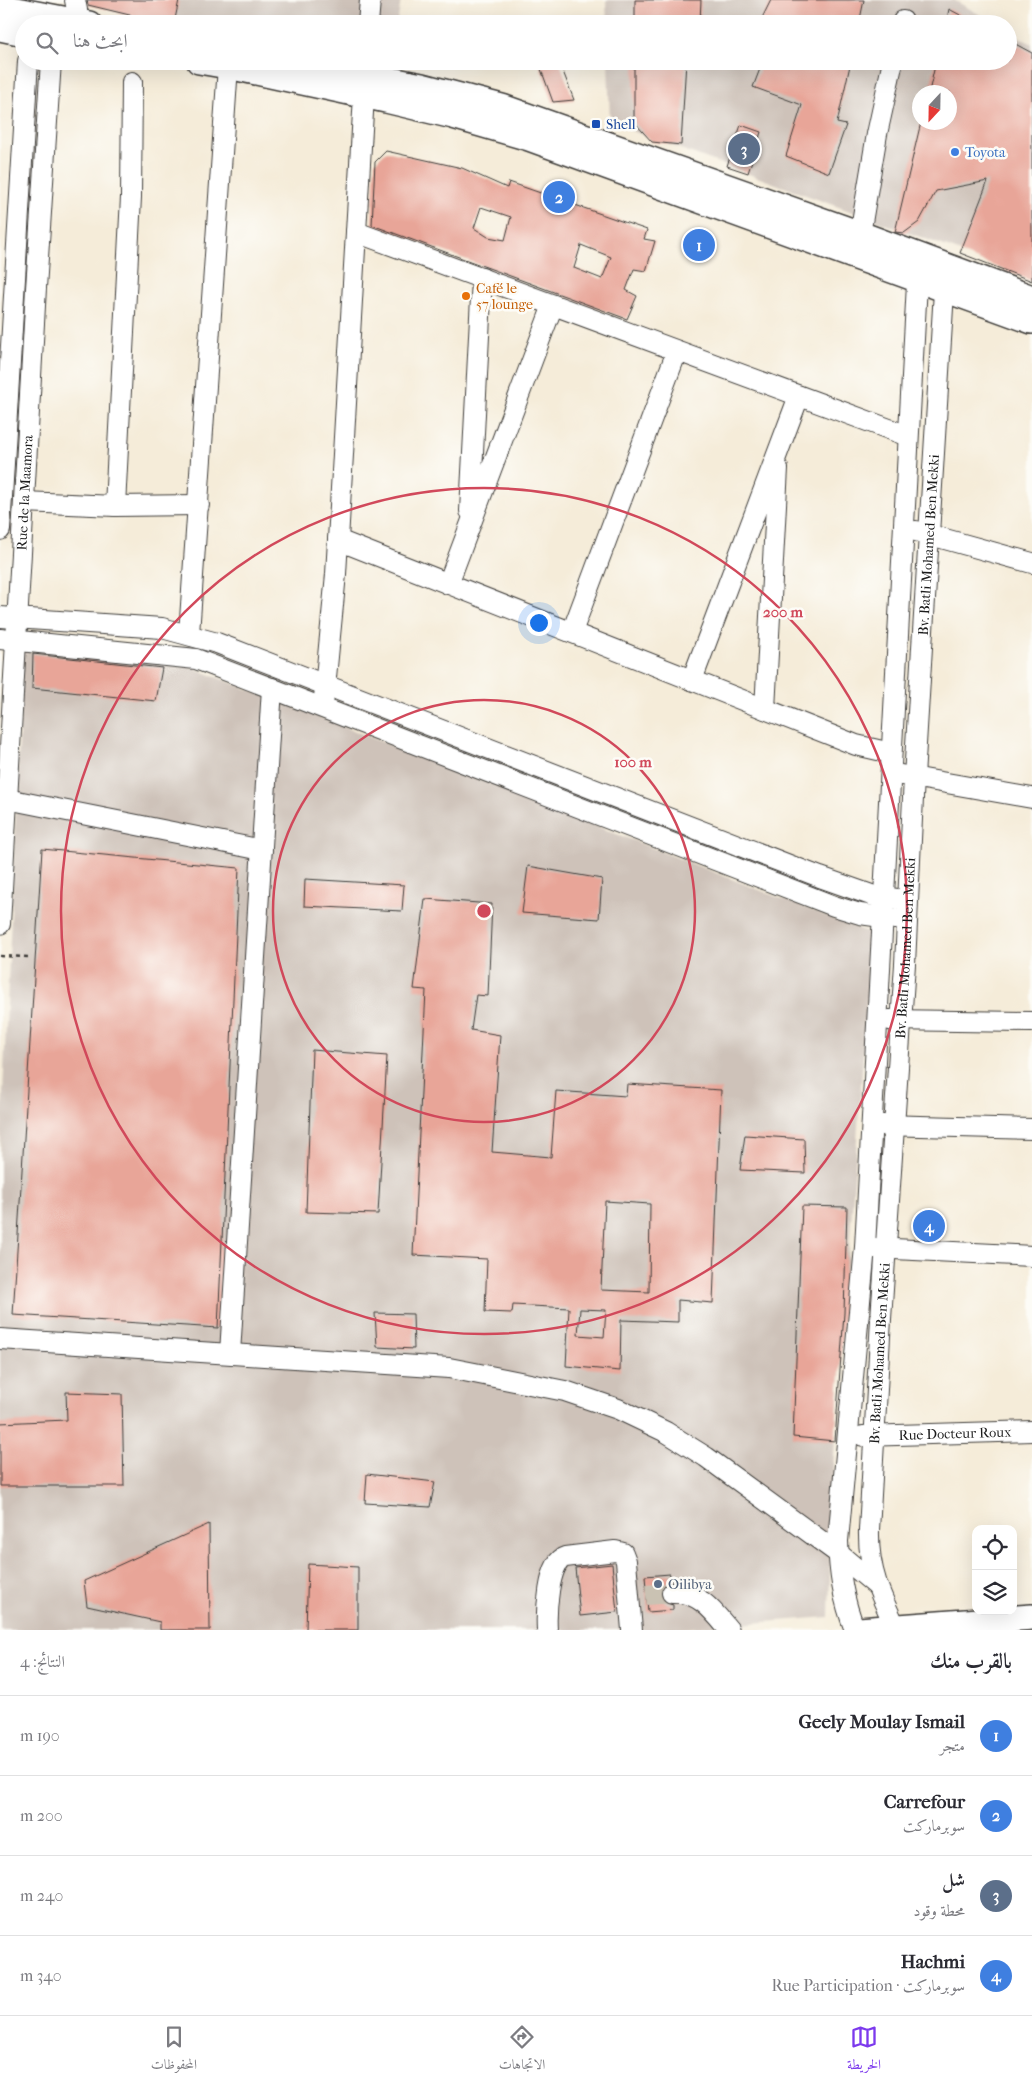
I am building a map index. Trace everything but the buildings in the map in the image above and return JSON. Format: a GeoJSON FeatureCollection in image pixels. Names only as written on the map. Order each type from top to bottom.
{"type":"FeatureCollection","features":[{"type":"Feature","properties":{"kind":"main road"},"geometry":{"type":"LineString","coordinates":[[0,7],[34,15]]}},
{"type":"Feature","properties":{"kind":"main road"},"geometry":{"type":"LineString","coordinates":[[0,28],[15,26]]}},
{"type":"Feature","properties":{"kind":"main road"},"geometry":{"type":"LineString","coordinates":[[278,70],[365,77],[453,116],[529,138],[918,267],[946,265],[1032,298]]}},
{"type":"Feature","properties":{"kind":"main road"},"geometry":{"type":"LineString","coordinates":[[333,70],[422,86],[502,107],[860,234],[918,267],[944,289],[1032,321]]}},
{"type":"Feature","properties":{"kind":"main road"},"geometry":{"type":"LineString","coordinates":[[859,1630],[896,1629],[1032,1617]]}},
{"type":"Feature","properties":{"kind":"street"},"geometry":{"type":"LineString","coordinates":[[369,15],[370,0]]}},
{"type":"Feature","properties":{"kind":"street","name":"Rue de la Maamora"},"geometry":{"type":"LineString","coordinates":[[0,519],[7,283],[27,70]]}},
{"type":"Feature","properties":{"kind":"street","name":"Rue de la Maamora"},"geometry":{"type":"LineString","coordinates":[[0,924],[7,799],[9,617],[22,544],[49,70]]}},
{"type":"Feature","properties":{"kind":"street"},"geometry":{"type":"LineString","coordinates":[[189,634],[228,70]]}},
{"type":"Feature","properties":{"kind":"street"},"geometry":{"type":"LineString","coordinates":[[860,234],[891,70]]}},
{"type":"Feature","properties":{"kind":"street"},"geometry":{"type":"LineString","coordinates":[[323,707],[338,540],[365,77]]}},
{"type":"Feature","properties":{"kind":"street"},"geometry":{"type":"LineString","coordinates":[[115,506],[131,197],[132,82]]}},
{"type":"Feature","properties":{"kind":"street"},"geometry":{"type":"LineString","coordinates":[[356,232],[908,436]]}},
{"type":"Feature","properties":{"kind":"street","name":"Bv. Batli Mohamed Ben Mekki"},"geometry":{"type":"LineString","coordinates":[[896,1629],[876,1585],[871,1566],[869,1545],[874,1436],[908,910],[914,777],[946,265]]}},
{"type":"Feature","properties":{"kind":"street","name":"Bv. Batli Mohamed Ben Mekki"},"geometry":{"type":"LineString","coordinates":[[855,1630],[844,1602],[838,1566],[865,1247],[918,267]]}},
{"type":"Feature","properties":{"kind":"street"},"geometry":{"type":"LineString","coordinates":[[469,529],[482,278]]}},
{"type":"Feature","properties":{"kind":"street"},"geometry":{"type":"LineString","coordinates":[[7,283],[36,288]]}},
{"type":"Feature","properties":{"kind":"street"},"geometry":{"type":"LineString","coordinates":[[448,584],[553,305]]}},
{"type":"Feature","properties":{"kind":"street"},"geometry":{"type":"LineString","coordinates":[[572,632],[677,351]]}},
{"type":"Feature","properties":{"kind":"street"},"geometry":{"type":"LineString","coordinates":[[692,680],[799,396]]}},
{"type":"Feature","properties":{"kind":"street"},"geometry":{"type":"LineString","coordinates":[[765,709],[779,450]]}},
{"type":"Feature","properties":{"kind":"street"},"geometry":{"type":"LineString","coordinates":[[0,519],[23,510],[199,505]]}},
{"type":"Feature","properties":{"kind":"street"},"geometry":{"type":"LineString","coordinates":[[904,528],[929,533],[1032,563]]}},
{"type":"Feature","properties":{"kind":"street"},"geometry":{"type":"LineString","coordinates":[[0,539],[22,544]]}},
{"type":"Feature","properties":{"kind":"street"},"geometry":{"type":"LineString","coordinates":[[338,540],[856,744],[914,777],[1032,798]]}},
{"type":"Feature","properties":{"kind":"street"},"geometry":{"type":"LineString","coordinates":[[9,617],[162,628],[218,643],[820,878],[858,892],[884,898],[908,910]]}},
{"type":"Feature","properties":{"kind":"street"},"geometry":{"type":"LineString","coordinates":[[8,639],[184,656],[208,663],[834,906],[860,914],[883,918],[908,910]]}},
{"type":"Feature","properties":{"kind":"street"},"geometry":{"type":"LineString","coordinates":[[896,662],[921,663]]}},
{"type":"Feature","properties":{"kind":"street"},"geometry":{"type":"LineString","coordinates":[[230,1353],[272,688]]}},
{"type":"Feature","properties":{"kind":"street"},"geometry":{"type":"LineString","coordinates":[[7,799],[262,850]]}},
{"type":"Feature","properties":{"kind":"street"},"geometry":{"type":"LineString","coordinates":[[877,1019],[1032,1022]]}},
{"type":"Feature","properties":{"kind":"street"},"geometry":{"type":"LineString","coordinates":[[872,1125],[1032,1129]]}},
{"type":"Feature","properties":{"kind":"street"},"geometry":{"type":"LineString","coordinates":[[865,1247],[1032,1256]]}},
{"type":"Feature","properties":{"kind":"street"},"geometry":{"type":"LineString","coordinates":[[0,1339],[449,1368],[565,1391],[618,1409],[666,1432],[706,1458],[839,1554],[876,1585]]}},
{"type":"Feature","properties":{"kind":"street","name":"Rue Docteur Roux"},"geometry":{"type":"LineString","coordinates":[[848,1436],[1032,1431]]}},
{"type":"Feature","properties":{"kind":"street"},"geometry":{"type":"LineString","coordinates":[[547,1630],[546,1614],[550,1590],[556,1564],[562,1557],[615,1551],[623,1554],[638,1596],[632,1630]]}},
{"type":"Feature","properties":{"kind":"street"},"geometry":{"type":"LineString","coordinates":[[672,1593],[681,1592],[701,1601],[714,1610],[729,1630]]}},
{"type":"Feature","properties":{"kind":"path"},"geometry":{"type":"LineString","coordinates":[[0,956],[31,957]]}},
{"type":"Feature","properties":{"kind":"shaded area"},"geometry":{"type":"Polygon","coordinates":[[[66,0],[401,0],[398,15],[157,15],[66,0]]]}},
{"type":"Feature","properties":{"kind":"shaded area"},"geometry":{"type":"Polygon","coordinates":[[[606,0],[954,0],[980,15],[607,15],[606,0]]]}},
{"type":"Feature","properties":{"kind":"shaded area"},"geometry":{"type":"Polygon","coordinates":[[[1017,36],[1032,44],[1032,278],[610,123],[608,70],[1017,70],[1017,36]]]}},
{"type":"Feature","properties":{"kind":"shaded area"},"geometry":{"type":"Polygon","coordinates":[[[23,651],[191,667],[872,934],[832,1482],[829,1617],[661,1630],[0,1630],[0,1159],[23,651]]]}},
{"type":"Feature","properties":{"kind":"tunnel"},"geometry":{"type":"LineString","coordinates":[[646,1595],[672,1593]]}},
{"type":"Feature","properties":{"kind":"place","name":"Shell"},"geometry":{"type":"Point","coordinates":[596,124]}},
{"type":"Feature","properties":{"kind":"place","name":"شل"},"geometry":{"type":"Point","coordinates":[744,149]}},
{"type":"Feature","properties":{"kind":"place","name":"Toyota"},"geometry":{"type":"Point","coordinates":[955,152]}},
{"type":"Feature","properties":{"kind":"place","name":"Carrefour"},"geometry":{"type":"Point","coordinates":[559,197]}},
{"type":"Feature","properties":{"kind":"place","name":"Geely Moulay Ismail"},"geometry":{"type":"Point","coordinates":[699,245]}},
{"type":"Feature","properties":{"kind":"place","name":"Café le 57 lounge"},"geometry":{"type":"Point","coordinates":[466,296]}},
{"type":"Feature","properties":{"kind":"place","name":"Hachmi"},"geometry":{"type":"Point","coordinates":[929,1226]}},
{"type":"Feature","properties":{"kind":"place","name":"Oilibya"},"geometry":{"type":"Point","coordinates":[658,1584]}}]}
